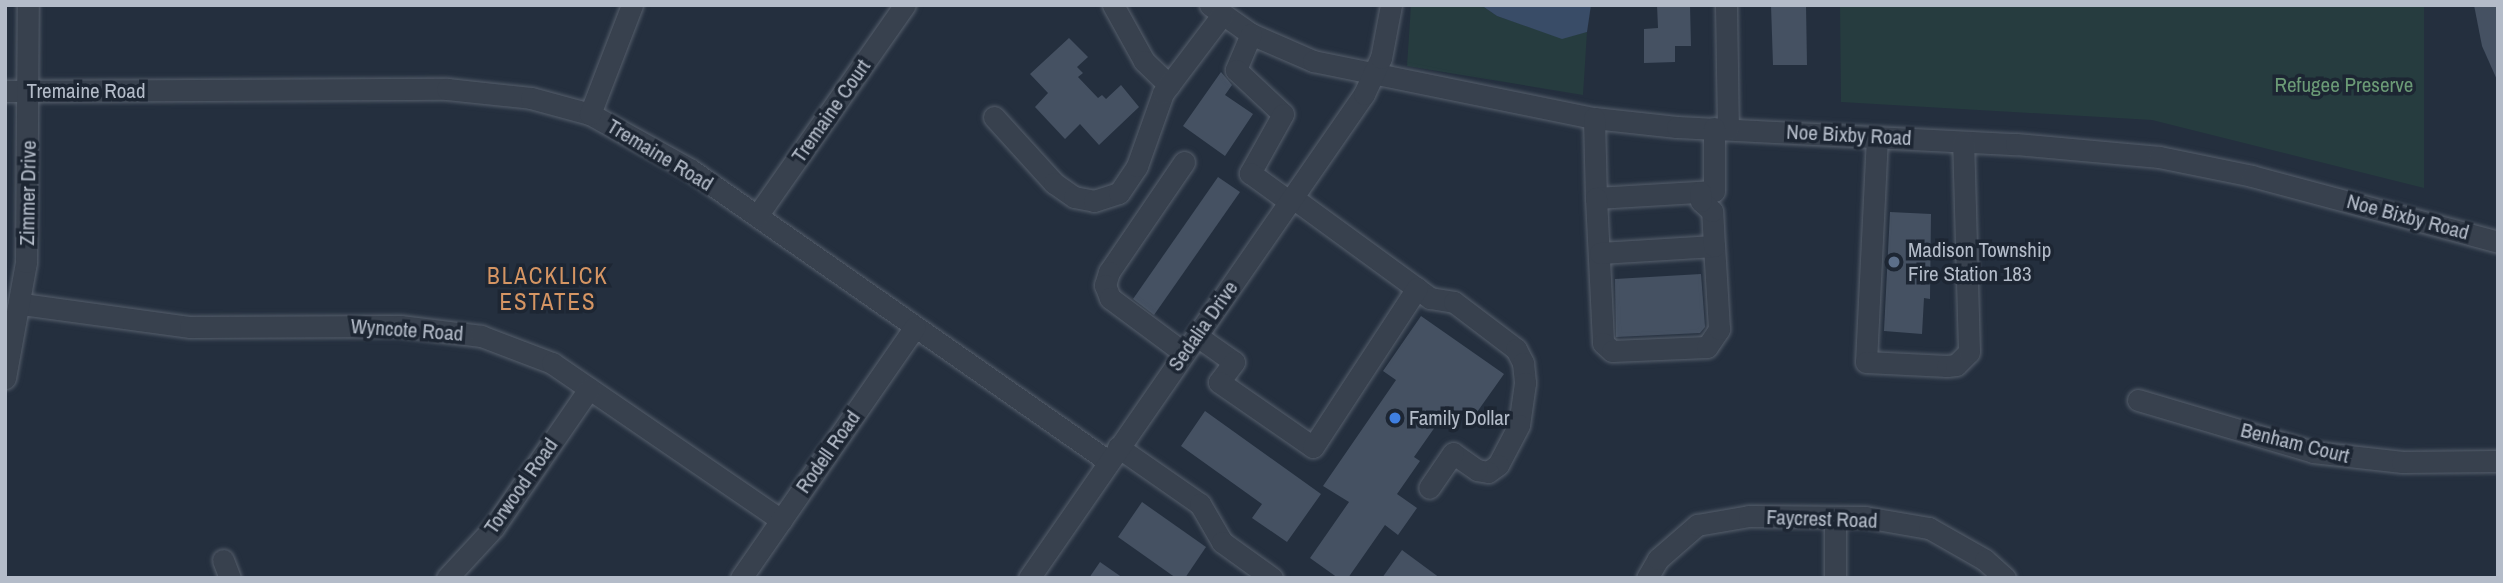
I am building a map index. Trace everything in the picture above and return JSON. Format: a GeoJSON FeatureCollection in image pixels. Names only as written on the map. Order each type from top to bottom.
{"type":"FeatureCollection","features":[{"type":"Feature","properties":{"kind":"street","name":"Zimmer Drive"},"geometry":{"type":"LineString","coordinates":[[5,378],[22,304],[29,220],[28,5]]}},
{"type":"Feature","properties":{"kind":"street"},"geometry":{"type":"LineString","coordinates":[[590,114],[632,5]]}},
{"type":"Feature","properties":{"kind":"street","name":"Tremaine Court"},"geometry":{"type":"LineString","coordinates":[[757,216],[905,5]]}},
{"type":"Feature","properties":{"kind":"street"},"geometry":{"type":"LineString","coordinates":[[1113,5],[1144,61],[1169,85]]}},
{"type":"Feature","properties":{"kind":"street","name":"Sedalia Drive"},"geometry":{"type":"LineString","coordinates":[[1029,578],[1292,200],[1374,74],[1391,5]]}},
{"type":"Feature","properties":{"kind":"street"},"geometry":{"type":"LineString","coordinates":[[1595,198],[1714,191],[1721,129],[1726,5]]}},
{"type":"Feature","properties":{"kind":"street"},"geometry":{"type":"LineString","coordinates":[[993,117],[1054,183],[1074,197],[1094,201],[1119,193],[1137,166],[1147,129],[1169,85],[1216,10]]}},
{"type":"Feature","properties":{"kind":"street","name":"Noe Bixby Road"},"geometry":{"type":"LineString","coordinates":[[1216,10],[1251,34],[1313,61],[1594,118],[1721,129],[1877,136],[2113,152],[2194,163],[2498,242]]}},
{"type":"Feature","properties":{"kind":"street"},"geometry":{"type":"LineString","coordinates":[[1251,34],[1236,70],[1283,114],[1250,173],[1430,298],[1454,302],[1516,349],[1525,383],[1519,425],[1498,465],[1488,472],[1477,470],[1452,453],[1429,488]]}},
{"type":"Feature","properties":{"kind":"street","name":"Tremaine Road"},"geometry":{"type":"LineString","coordinates":[[5,91],[447,89],[531,98],[590,114],[655,147],[915,327],[1113,454],[1200,504],[1222,542],[1272,578]]}},
{"type":"Feature","properties":{"kind":"street"},"geometry":{"type":"LineString","coordinates":[[1594,118],[1595,198],[1603,343],[1612,351],[1707,347],[1718,330],[1712,211],[1701,201],[1700,192]]}},
{"type":"Feature","properties":{"kind":"street"},"geometry":{"type":"LineString","coordinates":[[1877,136],[1866,362],[1947,366],[1956,365],[1969,352],[1964,142]]}},
{"type":"Feature","properties":{"kind":"street"},"geometry":{"type":"LineString","coordinates":[[1184,162],[1109,272],[1105,285],[1110,298],[1190,344],[1234,362],[1219,382],[1313,447],[1417,288]]}},
{"type":"Feature","properties":{"kind":"street"},"geometry":{"type":"LineString","coordinates":[[1600,253],[1714,246]]}},
{"type":"Feature","properties":{"kind":"street","name":"Wyncote Road"},"geometry":{"type":"LineString","coordinates":[[22,304],[190,327],[451,330],[529,352],[589,389],[781,520]]}},
{"type":"Feature","properties":{"kind":"street","name":"Rodell Road"},"geometry":{"type":"LineString","coordinates":[[741,578],[915,327]]}},
{"type":"Feature","properties":{"kind":"street","name":"Torwood Road"},"geometry":{"type":"LineString","coordinates":[[447,578],[494,527],[589,389]]}},
{"type":"Feature","properties":{"kind":"street","name":"Benham Court"},"geometry":{"type":"LineString","coordinates":[[2138,400],[2313,452],[2402,462],[2498,461]]}},
{"type":"Feature","properties":{"kind":"street"},"geometry":{"type":"LineString","coordinates":[[1835,517],[1835,578]]}},
{"type":"Feature","properties":{"kind":"street","name":"Faycrest Road"},"geometry":{"type":"LineString","coordinates":[[1647,578],[1658,559],[1697,524],[1722,518],[1835,517],[1929,528],[1985,560],[2005,578]]}},
{"type":"Feature","properties":{"kind":"green space"},"geometry":{"type":"Polygon","coordinates":[[[1411,5],[1481,5],[1497,16],[1562,38],[1587,32],[1583,95],[1407,66],[1411,5]]]}},
{"type":"Feature","properties":{"kind":"green space","name":"Refugee Preserve"},"geometry":{"type":"Polygon","coordinates":[[[1840,5],[2424,5],[2424,188],[2152,120],[1841,102],[1840,5]]]}},
{"type":"Feature","properties":{"kind":"water"},"geometry":{"type":"Polygon","coordinates":[[[1481,5],[1591,5],[1587,32],[1562,39],[1497,16],[1481,5]]]}},
{"type":"Feature","properties":{"kind":"building"},"geometry":{"type":"Polygon","coordinates":[[[1657,5],[1690,5],[1691,46],[1675,46],[1675,62],[1644,63],[1644,29],[1658,28],[1657,5]]]}},
{"type":"Feature","properties":{"kind":"building"},"geometry":{"type":"Polygon","coordinates":[[[1771,5],[1806,5],[1807,65],[1773,65],[1771,5]]]}},
{"type":"Feature","properties":{"kind":"building"},"geometry":{"type":"Polygon","coordinates":[[[2474,5],[2498,5],[2498,82],[2482,46],[2474,5]]]}},
{"type":"Feature","properties":{"kind":"building"},"geometry":{"type":"Polygon","coordinates":[[[1069,38],[1088,57],[1077,67],[1083,73],[1078,77],[1098,98],[1102,95],[1106,99],[1121,85],[1139,107],[1099,145],[1080,124],[1065,139],[1035,107],[1048,93],[1030,74],[1069,38]]]}},
{"type":"Feature","properties":{"kind":"building"},"geometry":{"type":"Polygon","coordinates":[[[1221,72],[1232,85],[1225,95],[1253,114],[1225,156],[1183,126],[1221,72]]]}},
{"type":"Feature","properties":{"kind":"building"},"geometry":{"type":"Polygon","coordinates":[[[1218,177],[1240,192],[1154,315],[1133,299],[1218,177]]]}},
{"type":"Feature","properties":{"kind":"building","name":"Madison Township Fire Station 183"},"geometry":{"type":"Polygon","coordinates":[[[1890,212],[1931,214],[1930,299],[1924,298],[1922,334],[1884,331],[1890,212]]]}},
{"type":"Feature","properties":{"kind":"building"},"geometry":{"type":"Polygon","coordinates":[[[1701,274],[1705,327],[1700,333],[1616,337],[1615,279],[1701,274]]]}},
{"type":"Feature","properties":{"kind":"building"},"geometry":{"type":"Polygon","coordinates":[[[1421,316],[1504,374],[1470,422],[1449,407],[1414,457],[1420,461],[1397,494],[1417,508],[1398,535],[1385,525],[1348,578],[1338,578],[1310,558],[1349,502],[1323,486],[1396,380],[1383,371],[1421,316]]]}},
{"type":"Feature","properties":{"kind":"building"},"geometry":{"type":"Polygon","coordinates":[[[1205,411],[1321,494],[1287,542],[1252,518],[1262,504],[1181,446],[1205,411]]]}},
{"type":"Feature","properties":{"kind":"building"},"geometry":{"type":"Polygon","coordinates":[[[1142,502],[1206,547],[1185,578],[1176,578],[1118,537],[1142,502]]]}},
{"type":"Feature","properties":{"kind":"building"},"geometry":{"type":"Polygon","coordinates":[[[1402,550],[1440,578],[1382,578],[1402,550]]]}},
{"type":"Feature","properties":{"kind":"building"},"geometry":{"type":"Polygon","coordinates":[[[1100,562],[1123,578],[1089,578],[1100,562]]]}},
{"type":"Feature","properties":{"kind":"place","name":"Madison Township Fire Station 183"},"geometry":{"type":"Point","coordinates":[1894,262]}},
{"type":"Feature","properties":{"kind":"place","name":"Family Dollar"},"geometry":{"type":"Point","coordinates":[1395,418]}},
{"type":"Feature","properties":{"kind":"district","name":"BLACKLICK ESTATES"},"geometry":{"type":"Point","coordinates":[548,289]}}]}
